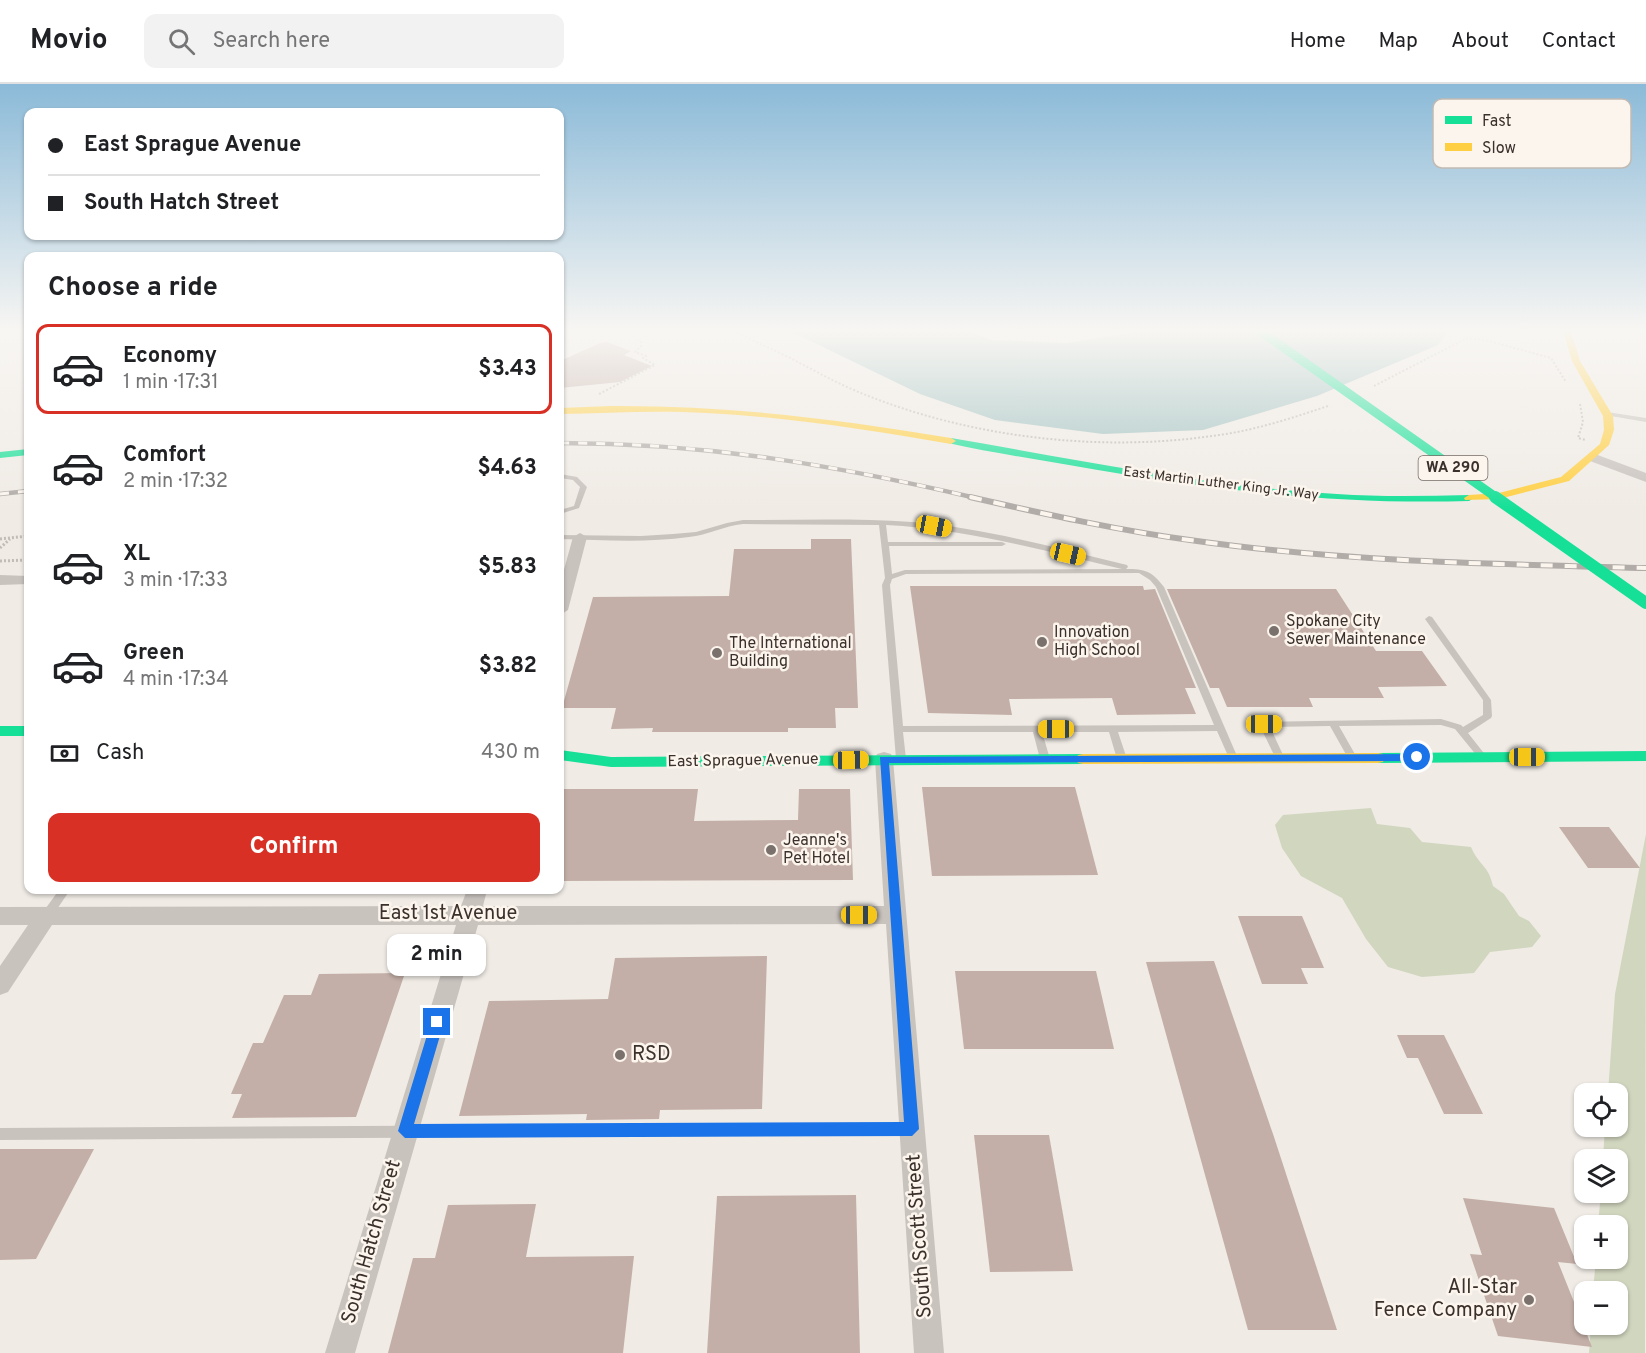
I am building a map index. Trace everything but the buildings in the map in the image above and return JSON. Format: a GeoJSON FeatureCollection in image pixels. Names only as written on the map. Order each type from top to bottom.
{"type":"FeatureCollection","features":[{"type":"Feature","properties":{"kind":"main road","name":"WA 290"},"geometry":{"type":"LineString","coordinates":[[1343,390],[1646,603]]}},
{"type":"Feature","properties":{"kind":"main road"},"geometry":{"type":"LineString","coordinates":[[1368,390],[1415,422]]}},
{"type":"Feature","properties":{"kind":"main road"},"geometry":{"type":"LineString","coordinates":[[1594,390],[1604,404],[1608,435],[1597,455]]}},
{"type":"Feature","properties":{"kind":"main road","name":"East Martin Luther King Jr. Way"},"geometry":{"type":"LineString","coordinates":[[564,404],[680,401],[739,406],[1185,482],[1341,497],[1440,500],[1504,495],[1554,483],[1581,470],[1597,455]]}},
{"type":"Feature","properties":{"kind":"main road","name":"East Martin Luther King Jr. Way"},"geometry":{"type":"LineString","coordinates":[[564,411],[660,407],[774,413]]}},
{"type":"Feature","properties":{"kind":"main road"},"geometry":{"type":"LineString","coordinates":[[0,455],[24,452]]}},
{"type":"Feature","properties":{"kind":"main road"},"geometry":{"type":"LineString","coordinates":[[0,465],[24,462]]}},
{"type":"Feature","properties":{"kind":"main road","name":"WA 290"},"geometry":{"type":"LineString","coordinates":[[1501,482],[1530,502]]}},
{"type":"Feature","properties":{"kind":"main road"},"geometry":{"type":"LineString","coordinates":[[0,731],[24,731]]}},
{"type":"Feature","properties":{"kind":"main road","name":"East Sprague Avenue"},"geometry":{"type":"LineString","coordinates":[[564,756],[611,762],[1646,756]]}},
{"type":"Feature","properties":{"kind":"street"},"geometry":{"type":"LineString","coordinates":[[1597,455],[1646,470]]}},
{"type":"Feature","properties":{"kind":"street"},"geometry":{"type":"LineString","coordinates":[[1597,455],[1646,478]]}},
{"type":"Feature","properties":{"kind":"street"},"geometry":{"type":"LineString","coordinates":[[564,595],[580,537]]}},
{"type":"Feature","properties":{"kind":"street"},"geometry":{"type":"LineString","coordinates":[[0,580],[24,580]]}},
{"type":"Feature","properties":{"kind":"street","name":"South Scott Street"},"geometry":{"type":"LineString","coordinates":[[892,759],[895,915],[929,1353]]}},
{"type":"Feature","properties":{"kind":"street","name":"East 1st Avenue"},"geometry":{"type":"LineString","coordinates":[[0,916],[473,901],[895,915]]}},
{"type":"Feature","properties":{"kind":"street","name":"South Hatch Street"},"geometry":{"type":"LineString","coordinates":[[340,1353],[473,901]]}},
{"type":"Feature","properties":{"kind":"street"},"geometry":{"type":"LineString","coordinates":[[0,985],[46,915]]}},
{"type":"Feature","properties":{"kind":"lane"},"geometry":{"type":"LineString","coordinates":[[1607,414],[1646,420]]}},
{"type":"Feature","properties":{"kind":"lane"},"geometry":{"type":"LineString","coordinates":[[564,476],[576,478],[584,487],[577,507],[564,511]]}},
{"type":"Feature","properties":{"kind":"lane"},"geometry":{"type":"LineString","coordinates":[[564,537],[685,536],[706,532],[726,523],[743,522],[915,523],[1141,571],[1154,578],[1160,588],[1233,759]]}},
{"type":"Feature","properties":{"kind":"lane"},"geometry":{"type":"LineString","coordinates":[[882,523],[889,578],[886,595],[899,729],[892,759]]}},
{"type":"Feature","properties":{"kind":"lane"},"geometry":{"type":"LineString","coordinates":[[885,544],[1020,544]]}},
{"type":"Feature","properties":{"kind":"lane"},"geometry":{"type":"LineString","coordinates":[[889,578],[905,572],[1141,571]]}},
{"type":"Feature","properties":{"kind":"lane"},"geometry":{"type":"LineString","coordinates":[[1429,620],[1487,700],[1488,716],[1463,732]]}},
{"type":"Feature","properties":{"kind":"lane"},"geometry":{"type":"LineString","coordinates":[[1280,759],[1264,724],[1441,722],[1458,727],[1482,757]]}},
{"type":"Feature","properties":{"kind":"lane"},"geometry":{"type":"LineString","coordinates":[[1334,723],[1352,758]]}},
{"type":"Feature","properties":{"kind":"lane"},"geometry":{"type":"LineString","coordinates":[[899,729],[1220,728]]}},
{"type":"Feature","properties":{"kind":"lane"},"geometry":{"type":"LineString","coordinates":[[1037,729],[1045,759]]}},
{"type":"Feature","properties":{"kind":"lane"},"geometry":{"type":"LineString","coordinates":[[1113,729],[1122,759]]}},
{"type":"Feature","properties":{"kind":"lane"},"geometry":{"type":"LineString","coordinates":[[46,915],[62,894]]}},
{"type":"Feature","properties":{"kind":"lane"},"geometry":{"type":"LineString","coordinates":[[0,1134],[912,1129]]}},
{"type":"Feature","properties":{"kind":"path"},"geometry":{"type":"LineString","coordinates":[[598,394],[605,390]]}},
{"type":"Feature","properties":{"kind":"path"},"geometry":{"type":"LineString","coordinates":[[854,390],[875,399],[952,420],[1065,439],[1141,441],[1217,435],[1290,420],[1334,403]]}},
{"type":"Feature","properties":{"kind":"path"},"geometry":{"type":"LineString","coordinates":[[1578,399],[1584,416],[1578,438]]}},
{"type":"Feature","properties":{"kind":"path"},"geometry":{"type":"LineString","coordinates":[[0,539],[24,536]]}},
{"type":"Feature","properties":{"kind":"path"},"geometry":{"type":"LineString","coordinates":[[0,548],[10,538]]}},
{"type":"Feature","properties":{"kind":"path"},"geometry":{"type":"LineString","coordinates":[[0,561],[24,560]]}},
{"type":"Feature","properties":{"kind":"green space"},"geometry":{"type":"Polygon","coordinates":[[[1371,808],[1377,824],[1410,828],[1422,842],[1471,847],[1489,873],[1493,886],[1504,894],[1519,916],[1529,921],[1541,936],[1532,947],[1490,952],[1474,973],[1422,977],[1388,967],[1366,939],[1342,898],[1301,876],[1282,848],[1275,825],[1283,815],[1371,808]]]}},
{"type":"Feature","properties":{"kind":"green space"},"geometry":{"type":"Polygon","coordinates":[[[1646,834],[1645,1353],[1589,1353],[1590,1335],[1628,1335],[1628,1281],[1594,1281],[1595,1269],[1628,1269],[1628,1215],[1599,1215],[1600,1203],[1628,1203],[1628,1149],[1604,1149],[1604,1137],[1628,1137],[1628,1083],[1609,1083],[1615,994],[1646,834]]]}},
{"type":"Feature","properties":{"kind":"water"},"geometry":{"type":"Polygon","coordinates":[[[912,390],[1331,390],[1203,430],[1103,434],[995,420],[912,390]]]}},
{"type":"Feature","properties":{"kind":"railway"},"geometry":{"type":"LineString","coordinates":[[564,443],[667,447],[770,458],[871,475],[976,498]]}},
{"type":"Feature","properties":{"kind":"railway"},"geometry":{"type":"LineString","coordinates":[[0,494],[24,491]]}},
{"type":"Feature","properties":{"kind":"railway"},"geometry":{"type":"LineString","coordinates":[[970,497],[1054,516],[1168,537],[1309,554],[1421,561],[1646,568]]}},
{"type":"Feature","properties":{"kind":"traffic: fast"},"geometry":{"type":"LineString","coordinates":[[1344,390],[1646,603]]}},
{"type":"Feature","properties":{"kind":"traffic: fast"},"geometry":{"type":"LineString","coordinates":[[951,441],[1144,474],[1274,492],[1404,500],[1469,498]]}},
{"type":"Feature","properties":{"kind":"traffic: fast"},"geometry":{"type":"LineString","coordinates":[[0,455],[24,452]]}},
{"type":"Feature","properties":{"kind":"traffic: fast"},"geometry":{"type":"LineString","coordinates":[[0,731],[24,731]]}},
{"type":"Feature","properties":{"kind":"traffic: fast"},"geometry":{"type":"LineString","coordinates":[[564,756],[611,762],[1083,759]]}},
{"type":"Feature","properties":{"kind":"traffic: fast"},"geometry":{"type":"LineString","coordinates":[[1378,758],[1646,756]]}},
{"type":"Feature","properties":{"kind":"traffic: slow"},"geometry":{"type":"LineString","coordinates":[[1469,498],[1499,496],[1565,479],[1604,445],[1609,430],[1608,416],[1593,390]]}},
{"type":"Feature","properties":{"kind":"traffic: slow"},"geometry":{"type":"LineString","coordinates":[[564,411],[610,408],[708,410],[854,425],[951,441]]}},
{"type":"Feature","properties":{"kind":"traffic: slow"},"geometry":{"type":"LineString","coordinates":[[1083,759],[1378,758]]}},
{"type":"Feature","properties":{"kind":"place","name":"Spokane City Sewer Maintenance"},"geometry":{"type":"Point","coordinates":[1274,631]}},
{"type":"Feature","properties":{"kind":"place","name":"Innovation High School"},"geometry":{"type":"Point","coordinates":[1042,642]}},
{"type":"Feature","properties":{"kind":"place","name":"The International Building"},"geometry":{"type":"Point","coordinates":[717,653]}},
{"type":"Feature","properties":{"kind":"place","name":"Jeanne's Pet Hotel"},"geometry":{"type":"Point","coordinates":[771,850]}},
{"type":"Feature","properties":{"kind":"place","name":"RSD"},"geometry":{"type":"Point","coordinates":[620,1055]}},
{"type":"Feature","properties":{"kind":"place","name":"All-Star Fence Company"},"geometry":{"type":"Point","coordinates":[1529,1300]}},
{"type":"Feature","properties":{"kind":"route"},"geometry":{"type":"LineString","coordinates":[[437,1022],[405,1131],[912,1129],[884,759],[1417,757]]}}]}
